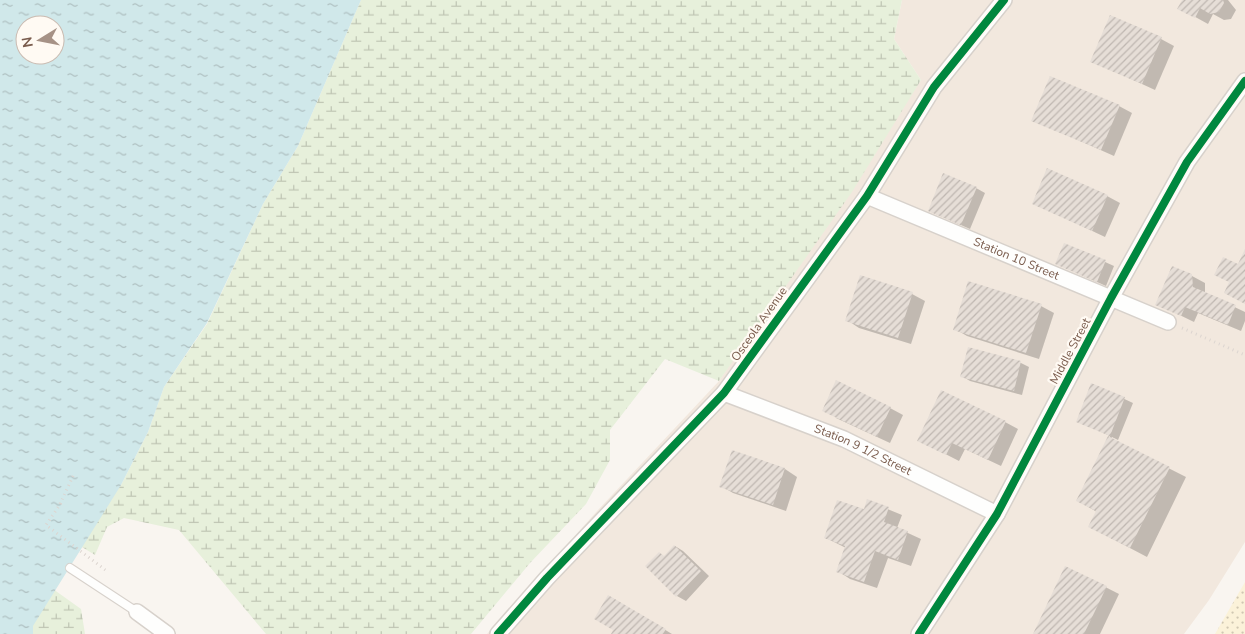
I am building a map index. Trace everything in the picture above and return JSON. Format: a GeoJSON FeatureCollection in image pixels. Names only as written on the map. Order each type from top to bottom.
{"type":"FeatureCollection","features":[{"type":"Feature","properties":{"kind":"street","name":"Osceola Avenue"},"geometry":{"type":"LineString","coordinates":[[498,634],[547,578],[724,393],[867,196],[934,87],[1004,0]]}},
{"type":"Feature","properties":{"kind":"street","name":"Middle Street"},"geometry":{"type":"LineString","coordinates":[[919,634],[998,514],[1111,298],[1187,162],[1245,81]]}},
{"type":"Feature","properties":{"kind":"street","name":"Station 10 Street"},"geometry":{"type":"LineString","coordinates":[[867,196],[1168,322]]}},
{"type":"Feature","properties":{"kind":"street","name":"Station 9 1/2 Street"},"geometry":{"type":"LineString","coordinates":[[724,393],[844,439],[998,514]]}},
{"type":"Feature","properties":{"kind":"street"},"geometry":{"type":"LineString","coordinates":[[137,612],[167,634]]}},
{"type":"Feature","properties":{"kind":"lane"},"geometry":{"type":"LineString","coordinates":[[70,568],[137,612]]}},
{"type":"Feature","properties":{"kind":"path"},"geometry":{"type":"LineString","coordinates":[[1168,322],[1245,355]]}},
{"type":"Feature","properties":{"kind":"path"},"geometry":{"type":"LineString","coordinates":[[74,474],[60,505],[46,525],[108,572]]}},
{"type":"Feature","properties":{"kind":"shaded area"},"geometry":{"type":"Polygon","coordinates":[[[902,0],[1245,0],[1245,542],[1209,600],[1184,634],[487,634],[598,510],[719,381],[921,80],[894,39],[902,0]]]}},
{"type":"Feature","properties":{"kind":"green space"},"geometry":{"type":"Polygon","coordinates":[[[361,0],[902,0],[894,39],[921,80],[852,192],[719,381],[665,359],[610,430],[610,460],[586,504],[530,563],[471,634],[266,634],[179,530],[124,518],[107,527],[95,555],[77,544],[95,514],[121,485],[148,432],[164,387],[207,324],[263,204],[298,146],[361,0]]]}},
{"type":"Feature","properties":{"kind":"green space"},"geometry":{"type":"Polygon","coordinates":[[[32,574],[81,609],[85,634],[25,634],[32,574]]]}},
{"type":"Feature","properties":{"kind":"sand"},"geometry":{"type":"Polygon","coordinates":[[[1245,582],[1245,634],[1215,634],[1245,582]]]}},
{"type":"Feature","properties":{"kind":"water"},"geometry":{"type":"Polygon","coordinates":[[[0,0],[361,0],[298,146],[263,204],[207,323],[164,387],[148,432],[121,485],[33,626],[33,634],[0,634],[0,0]]]}},
{"type":"Feature","properties":{"kind":"building"},"geometry":{"type":"Polygon","coordinates":[[[1182,0],[1223,0],[1224,3],[1219,12],[1210,14],[1200,8],[1195,18],[1177,9],[1182,0]]]}},
{"type":"Feature","properties":{"kind":"building"},"geometry":{"type":"Polygon","coordinates":[[[1110,15],[1162,37],[1142,84],[1090,62],[1110,15]]]}},
{"type":"Feature","properties":{"kind":"building"},"geometry":{"type":"Polygon","coordinates":[[[1050,76],[1120,105],[1101,150],[1031,121],[1050,76]]]}},
{"type":"Feature","properties":{"kind":"building"},"geometry":{"type":"Polygon","coordinates":[[[1047,168],[1108,195],[1092,231],[1032,204],[1047,168]]]}},
{"type":"Feature","properties":{"kind":"building"},"geometry":{"type":"Polygon","coordinates":[[[943,173],[977,187],[961,225],[928,211],[943,173]]]}},
{"type":"Feature","properties":{"kind":"building"},"geometry":{"type":"Polygon","coordinates":[[[1064,243],[1106,260],[1097,282],[1055,264],[1064,243]]]}},
{"type":"Feature","properties":{"kind":"building"},"geometry":{"type":"Polygon","coordinates":[[[1245,249],[1245,304],[1224,293],[1229,282],[1214,275],[1223,257],[1238,264],[1245,249]]]}},
{"type":"Feature","properties":{"kind":"building"},"geometry":{"type":"Polygon","coordinates":[[[1172,266],[1192,274],[1193,287],[1236,305],[1228,325],[1185,307],[1181,316],[1155,305],[1172,266]]]}},
{"type":"Feature","properties":{"kind":"building"},"geometry":{"type":"Polygon","coordinates":[[[860,275],[913,292],[898,338],[845,321],[860,275]]]}},
{"type":"Feature","properties":{"kind":"building"},"geometry":{"type":"Polygon","coordinates":[[[968,281],[1042,304],[1026,353],[953,330],[968,281]]]}},
{"type":"Feature","properties":{"kind":"building"},"geometry":{"type":"Polygon","coordinates":[[[968,347],[1021,361],[1014,391],[960,377],[968,347]]]}},
{"type":"Feature","properties":{"kind":"building"},"geometry":{"type":"Polygon","coordinates":[[[836,380],[891,407],[877,437],[822,411],[836,380]]]}},
{"type":"Feature","properties":{"kind":"building"},"geometry":{"type":"Polygon","coordinates":[[[1091,383],[1125,397],[1110,436],[1076,422],[1091,383]]]}},
{"type":"Feature","properties":{"kind":"building"},"geometry":{"type":"Polygon","coordinates":[[[941,390],[1006,421],[988,460],[952,443],[946,455],[917,441],[941,390]]]}},
{"type":"Feature","properties":{"kind":"building"},"geometry":{"type":"Polygon","coordinates":[[[1108,436],[1170,467],[1130,548],[1088,527],[1096,511],[1076,501],[1108,436]]]}},
{"type":"Feature","properties":{"kind":"building"},"geometry":{"type":"Polygon","coordinates":[[[732,450],[785,468],[773,505],[719,487],[732,450]]]}},
{"type":"Feature","properties":{"kind":"building"},"geometry":{"type":"Polygon","coordinates":[[[867,499],[889,507],[884,522],[908,531],[898,560],[875,551],[864,582],[836,572],[845,546],[824,538],[837,500],[864,509],[867,499]]]}},
{"type":"Feature","properties":{"kind":"building"},"geometry":{"type":"Polygon","coordinates":[[[674,545],[701,571],[676,597],[645,566],[659,552],[664,556],[674,545]]]}},
{"type":"Feature","properties":{"kind":"building"},"geometry":{"type":"Polygon","coordinates":[[[1065,566],[1107,586],[1084,634],[1033,634],[1065,566]]]}},
{"type":"Feature","properties":{"kind":"building"},"geometry":{"type":"Polygon","coordinates":[[[608,595],[666,629],[663,634],[611,634],[613,630],[594,619],[608,595]]]}},
{"type":"Feature","properties":{"kind":"cycle path"},"geometry":{"type":"LineString","coordinates":[[498,634],[547,578],[724,393],[867,196],[934,87],[1004,0]]}},
{"type":"Feature","properties":{"kind":"cycle path"},"geometry":{"type":"LineString","coordinates":[[919,634],[997,514],[1111,298],[1187,162],[1245,81]]}}]}
